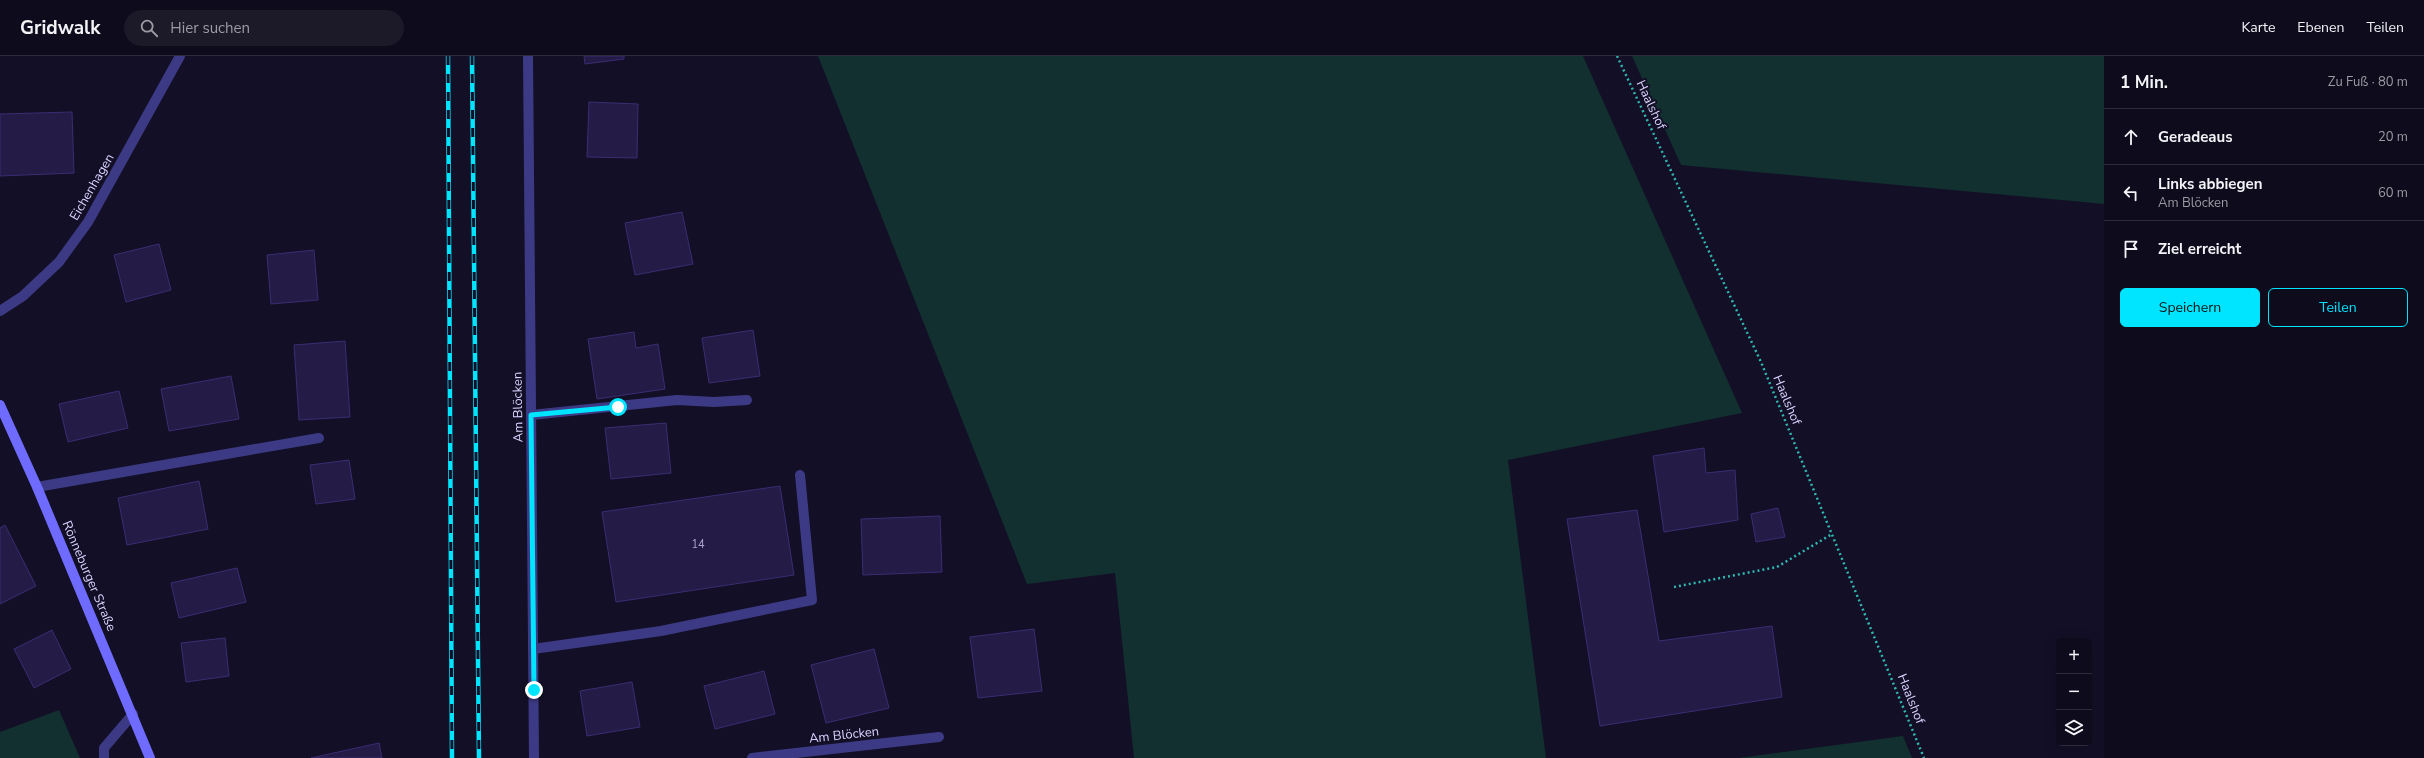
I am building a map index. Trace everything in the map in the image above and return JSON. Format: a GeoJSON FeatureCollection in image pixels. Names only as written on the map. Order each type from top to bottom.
{"type":"FeatureCollection","features":[{"type":"Feature","properties":{"kind":"street","name":"Eichenhagen"},"geometry":{"type":"LineString","coordinates":[[0,311],[22,296],[59,262],[88,222],[180,56]]}},
{"type":"Feature","properties":{"kind":"street","name":"Am Blöcken"},"geometry":{"type":"LineString","coordinates":[[528,56],[534,758]]}},
{"type":"Feature","properties":{"kind":"street"},"geometry":{"type":"LineString","coordinates":[[531,415],[677,400],[714,402],[747,400]]}},
{"type":"Feature","properties":{"kind":"street","name":"Rönneburger Straße"},"geometry":{"type":"LineString","coordinates":[[0,405],[37,487],[133,714],[150,758]]}},
{"type":"Feature","properties":{"kind":"street"},"geometry":{"type":"LineString","coordinates":[[37,487],[318,438]]}},
{"type":"Feature","properties":{"kind":"street"},"geometry":{"type":"LineString","coordinates":[[533,649],[661,630],[812,600],[800,475]]}},
{"type":"Feature","properties":{"kind":"street"},"geometry":{"type":"LineString","coordinates":[[104,758],[104,748],[133,714]]}},
{"type":"Feature","properties":{"kind":"street","name":"Am Blöcken"},"geometry":{"type":"LineString","coordinates":[[752,758],[939,737]]}},
{"type":"Feature","properties":{"kind":"path","name":"Haalshof"},"geometry":{"type":"LineString","coordinates":[[1617,56],[1760,362],[1924,758]]}},
{"type":"Feature","properties":{"kind":"path"},"geometry":{"type":"LineString","coordinates":[[1674,587],[1777,567],[1832,534]]}},
{"type":"Feature","properties":{"kind":"green space"},"geometry":{"type":"Polygon","coordinates":[[[818,56],[1583,56],[1742,413],[1508,460],[1546,758],[1134,758],[1115,573],[1027,584],[818,56]]]}},
{"type":"Feature","properties":{"kind":"green space"},"geometry":{"type":"Polygon","coordinates":[[[1632,56],[2104,56],[2104,204],[1681,165],[1632,56]]]}},
{"type":"Feature","properties":{"kind":"green space"},"geometry":{"type":"Polygon","coordinates":[[[59,710],[80,758],[0,758],[0,732],[59,710]]]}},
{"type":"Feature","properties":{"kind":"green space"},"geometry":{"type":"Polygon","coordinates":[[[1903,736],[1912,758],[1738,758],[1903,736]]]}},
{"type":"Feature","properties":{"kind":"building"},"geometry":{"type":"Polygon","coordinates":[[[584,56],[624,56],[624,59],[585,64],[584,56]]]}},
{"type":"Feature","properties":{"kind":"building"},"geometry":{"type":"Polygon","coordinates":[[[589,102],[638,104],[637,158],[587,157],[589,102]]]}},
{"type":"Feature","properties":{"kind":"building"},"geometry":{"type":"Polygon","coordinates":[[[72,112],[74,173],[0,176],[0,114],[72,112]]]}},
{"type":"Feature","properties":{"kind":"building"},"geometry":{"type":"Polygon","coordinates":[[[682,212],[693,264],[635,275],[625,223],[682,212]]]}},
{"type":"Feature","properties":{"kind":"building"},"geometry":{"type":"Polygon","coordinates":[[[159,244],[171,290],[126,302],[114,255],[159,244]]]}},
{"type":"Feature","properties":{"kind":"building"},"geometry":{"type":"Polygon","coordinates":[[[314,250],[318,300],[271,304],[267,255],[314,250]]]}},
{"type":"Feature","properties":{"kind":"building"},"geometry":{"type":"Polygon","coordinates":[[[753,330],[760,376],[709,383],[702,338],[753,330]]]}},
{"type":"Feature","properties":{"kind":"building"},"geometry":{"type":"Polygon","coordinates":[[[634,332],[636,348],[658,344],[665,389],[597,399],[588,339],[634,332]]]}},
{"type":"Feature","properties":{"kind":"building"},"geometry":{"type":"Polygon","coordinates":[[[345,341],[350,417],[299,420],[294,345],[345,341]]]}},
{"type":"Feature","properties":{"kind":"building"},"geometry":{"type":"Polygon","coordinates":[[[231,376],[239,419],[169,431],[161,389],[231,376]]]}},
{"type":"Feature","properties":{"kind":"building"},"geometry":{"type":"Polygon","coordinates":[[[119,391],[128,428],[68,442],[59,404],[119,391]]]}},
{"type":"Feature","properties":{"kind":"building"},"geometry":{"type":"Polygon","coordinates":[[[666,423],[671,473],[611,479],[605,428],[666,423]]]}},
{"type":"Feature","properties":{"kind":"building"},"geometry":{"type":"Polygon","coordinates":[[[1704,448],[1706,473],[1735,470],[1738,520],[1664,532],[1653,456],[1704,448]]]}},
{"type":"Feature","properties":{"kind":"building"},"geometry":{"type":"Polygon","coordinates":[[[349,460],[355,499],[316,504],[310,465],[349,460]]]}},
{"type":"Feature","properties":{"kind":"building"},"geometry":{"type":"Polygon","coordinates":[[[199,481],[208,529],[127,545],[118,498],[199,481]]]}},
{"type":"Feature","properties":{"kind":"building"},"geometry":{"type":"Polygon","coordinates":[[[780,486],[794,575],[616,602],[602,512],[780,486]]]}},
{"type":"Feature","properties":{"kind":"building"},"geometry":{"type":"Polygon","coordinates":[[[1778,508],[1785,537],[1756,542],[1751,514],[1778,508]]]}},
{"type":"Feature","properties":{"kind":"building"},"geometry":{"type":"Polygon","coordinates":[[[1637,510],[1659,641],[1772,626],[1782,697],[1600,726],[1567,519],[1637,510]]]}},
{"type":"Feature","properties":{"kind":"building"},"geometry":{"type":"Polygon","coordinates":[[[940,516],[942,572],[863,575],[861,519],[940,516]]]}},
{"type":"Feature","properties":{"kind":"building"},"geometry":{"type":"Polygon","coordinates":[[[5,525],[36,586],[0,604],[0,528],[5,525]]]}},
{"type":"Feature","properties":{"kind":"building"},"geometry":{"type":"Polygon","coordinates":[[[237,568],[246,602],[179,618],[171,583],[237,568]]]}},
{"type":"Feature","properties":{"kind":"building"},"geometry":{"type":"Polygon","coordinates":[[[1034,629],[1042,691],[978,698],[970,637],[1034,629]]]}},
{"type":"Feature","properties":{"kind":"building"},"geometry":{"type":"Polygon","coordinates":[[[52,630],[71,669],[34,688],[14,649],[52,630]]]}},
{"type":"Feature","properties":{"kind":"building"},"geometry":{"type":"Polygon","coordinates":[[[225,638],[229,676],[186,682],[181,643],[225,638]]]}},
{"type":"Feature","properties":{"kind":"building"},"geometry":{"type":"Polygon","coordinates":[[[874,649],[889,708],[826,723],[811,665],[874,649]]]}},
{"type":"Feature","properties":{"kind":"building"},"geometry":{"type":"Polygon","coordinates":[[[764,671],[775,714],[715,729],[704,686],[764,671]]]}},
{"type":"Feature","properties":{"kind":"building"},"geometry":{"type":"Polygon","coordinates":[[[632,682],[640,727],[587,736],[580,691],[632,682]]]}},
{"type":"Feature","properties":{"kind":"building"},"geometry":{"type":"Polygon","coordinates":[[[379,743],[382,758],[311,758],[379,743]]]}},
{"type":"Feature","properties":{"kind":"railway"},"geometry":{"type":"LineString","coordinates":[[448,56],[452,758]]}},
{"type":"Feature","properties":{"kind":"railway"},"geometry":{"type":"LineString","coordinates":[[472,56],[479,758]]}},
{"type":"Feature","properties":{"kind":"route"},"geometry":{"type":"LineString","coordinates":[[534,690],[531,415],[618,407]]}}]}
